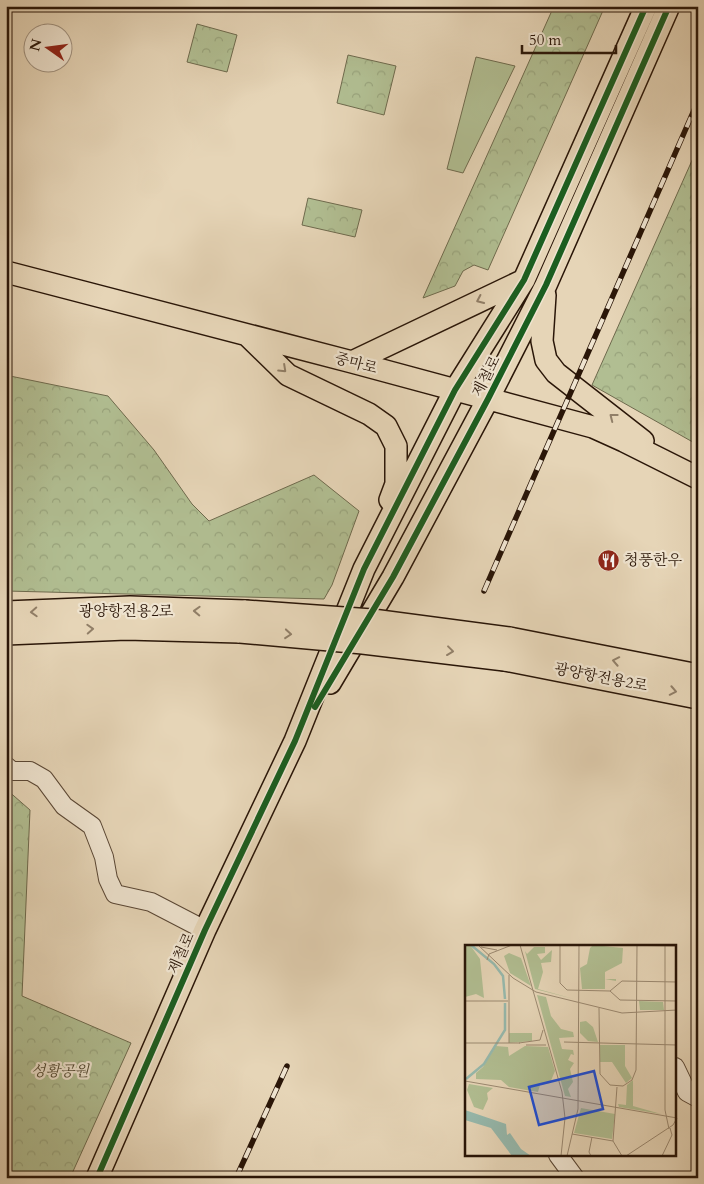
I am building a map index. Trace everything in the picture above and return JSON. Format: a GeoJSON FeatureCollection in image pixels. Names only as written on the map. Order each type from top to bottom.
{"type":"FeatureCollection","features":[{"type":"Feature","properties":{"kind":"highway","name":"광양항전용2로"},"geometry":{"type":"LineString","coordinates":[[6,614],[130,609],[242,622]]}},
{"type":"Feature","properties":{"kind":"highway","name":"광양항전용2로"},"geometry":{"type":"LineString","coordinates":[[6,632],[242,622]]}},
{"type":"Feature","properties":{"kind":"highway"},"geometry":{"type":"LineString","coordinates":[[242,622],[363,641],[507,649]]}},
{"type":"Feature","properties":{"kind":"highway","name":"광양항전용2로"},"geometry":{"type":"LineString","coordinates":[[507,649],[698,677]]}},
{"type":"Feature","properties":{"kind":"highway","name":"광양항전용2로"},"geometry":{"type":"LineString","coordinates":[[507,649],[698,696]]}},
{"type":"Feature","properties":{"kind":"main road","name":"제철로"},"geometry":{"type":"LineString","coordinates":[[97,1178],[205,930],[295,741],[364,569],[455,390],[524,280],[646,6]]}},
{"type":"Feature","properties":{"kind":"main road","name":"제철로"},"geometry":{"type":"LineString","coordinates":[[295,741],[393,577],[488,399],[546,285],[669,6]]}},
{"type":"Feature","properties":{"kind":"main road","name":"중마로"},"geometry":{"type":"LineString","coordinates":[[6,272],[593,427],[698,478]]}},
{"type":"Feature","properties":{"kind":"main road"},"geometry":{"type":"LineString","coordinates":[[352,362],[524,280]]}},
{"type":"Feature","properties":{"kind":"main road"},"geometry":{"type":"LineString","coordinates":[[546,285],[542,341],[546,360],[556,373],[679,468]]}},
{"type":"Feature","properties":{"kind":"main road"},"geometry":{"type":"LineString","coordinates":[[248,336],[288,375],[369,414],[386,426],[396,446],[396,484],[364,569]]}},
{"type":"Feature","properties":{"kind":"street"},"geometry":{"type":"LineString","coordinates":[[6,766],[12,771],[30,771],[44,779],[64,806],[92,826],[104,857],[108,879],[115,894],[151,902],[205,930]]}},
{"type":"Feature","properties":{"kind":"street"},"geometry":{"type":"LineString","coordinates":[[676,1069],[687,1092],[698,1098]]}},
{"type":"Feature","properties":{"kind":"street"},"geometry":{"type":"LineString","coordinates":[[559,1156],[575,1178]]}},
{"type":"Feature","properties":{"kind":"green space"},"geometry":{"type":"Polygon","coordinates":[[[554,6],[605,6],[488,270],[474,265],[463,271],[455,286],[423,298],[554,6]]]}},
{"type":"Feature","properties":{"kind":"green space"},"geometry":{"type":"Polygon","coordinates":[[[197,24],[237,35],[227,72],[187,62],[197,24]]]}},
{"type":"Feature","properties":{"kind":"green space"},"geometry":{"type":"Polygon","coordinates":[[[348,55],[396,66],[384,115],[337,103],[348,55]]]}},
{"type":"Feature","properties":{"kind":"green space"},"geometry":{"type":"Polygon","coordinates":[[[476,57],[515,66],[463,173],[447,169],[476,57]]]}},
{"type":"Feature","properties":{"kind":"green space"},"geometry":{"type":"Polygon","coordinates":[[[698,147],[698,445],[592,385],[698,147]]]}},
{"type":"Feature","properties":{"kind":"green space"},"geometry":{"type":"Polygon","coordinates":[[[308,198],[362,210],[355,237],[302,225],[308,198]]]}},
{"type":"Feature","properties":{"kind":"green space"},"geometry":{"type":"Polygon","coordinates":[[[10,376],[108,396],[154,450],[192,504],[209,521],[314,475],[359,511],[332,585],[324,599],[6,591],[6,377],[10,376]]]}},
{"type":"Feature","properties":{"kind":"green space","name":"성황공원"},"geometry":{"type":"Polygon","coordinates":[[[6,789],[30,810],[22,996],[131,1043],[70,1178],[6,1178],[6,789]]]}},
{"type":"Feature","properties":{"kind":"railway"},"geometry":{"type":"LineString","coordinates":[[484,591],[698,101]]}},
{"type":"Feature","properties":{"kind":"railway"},"geometry":{"type":"LineString","coordinates":[[236,1178],[287,1066]]}},
{"type":"Feature","properties":{"kind":"cycle path"},"geometry":{"type":"LineString","coordinates":[[97,1178],[205,930],[295,741],[364,569],[455,390],[524,280],[646,6]]}},
{"type":"Feature","properties":{"kind":"cycle path"},"geometry":{"type":"LineString","coordinates":[[315,707],[393,577],[488,399],[546,285],[669,6]]}},
{"type":"Feature","properties":{"kind":"place","name":"청풍한우"},"geometry":{"type":"Point","coordinates":[608,560]}}]}
